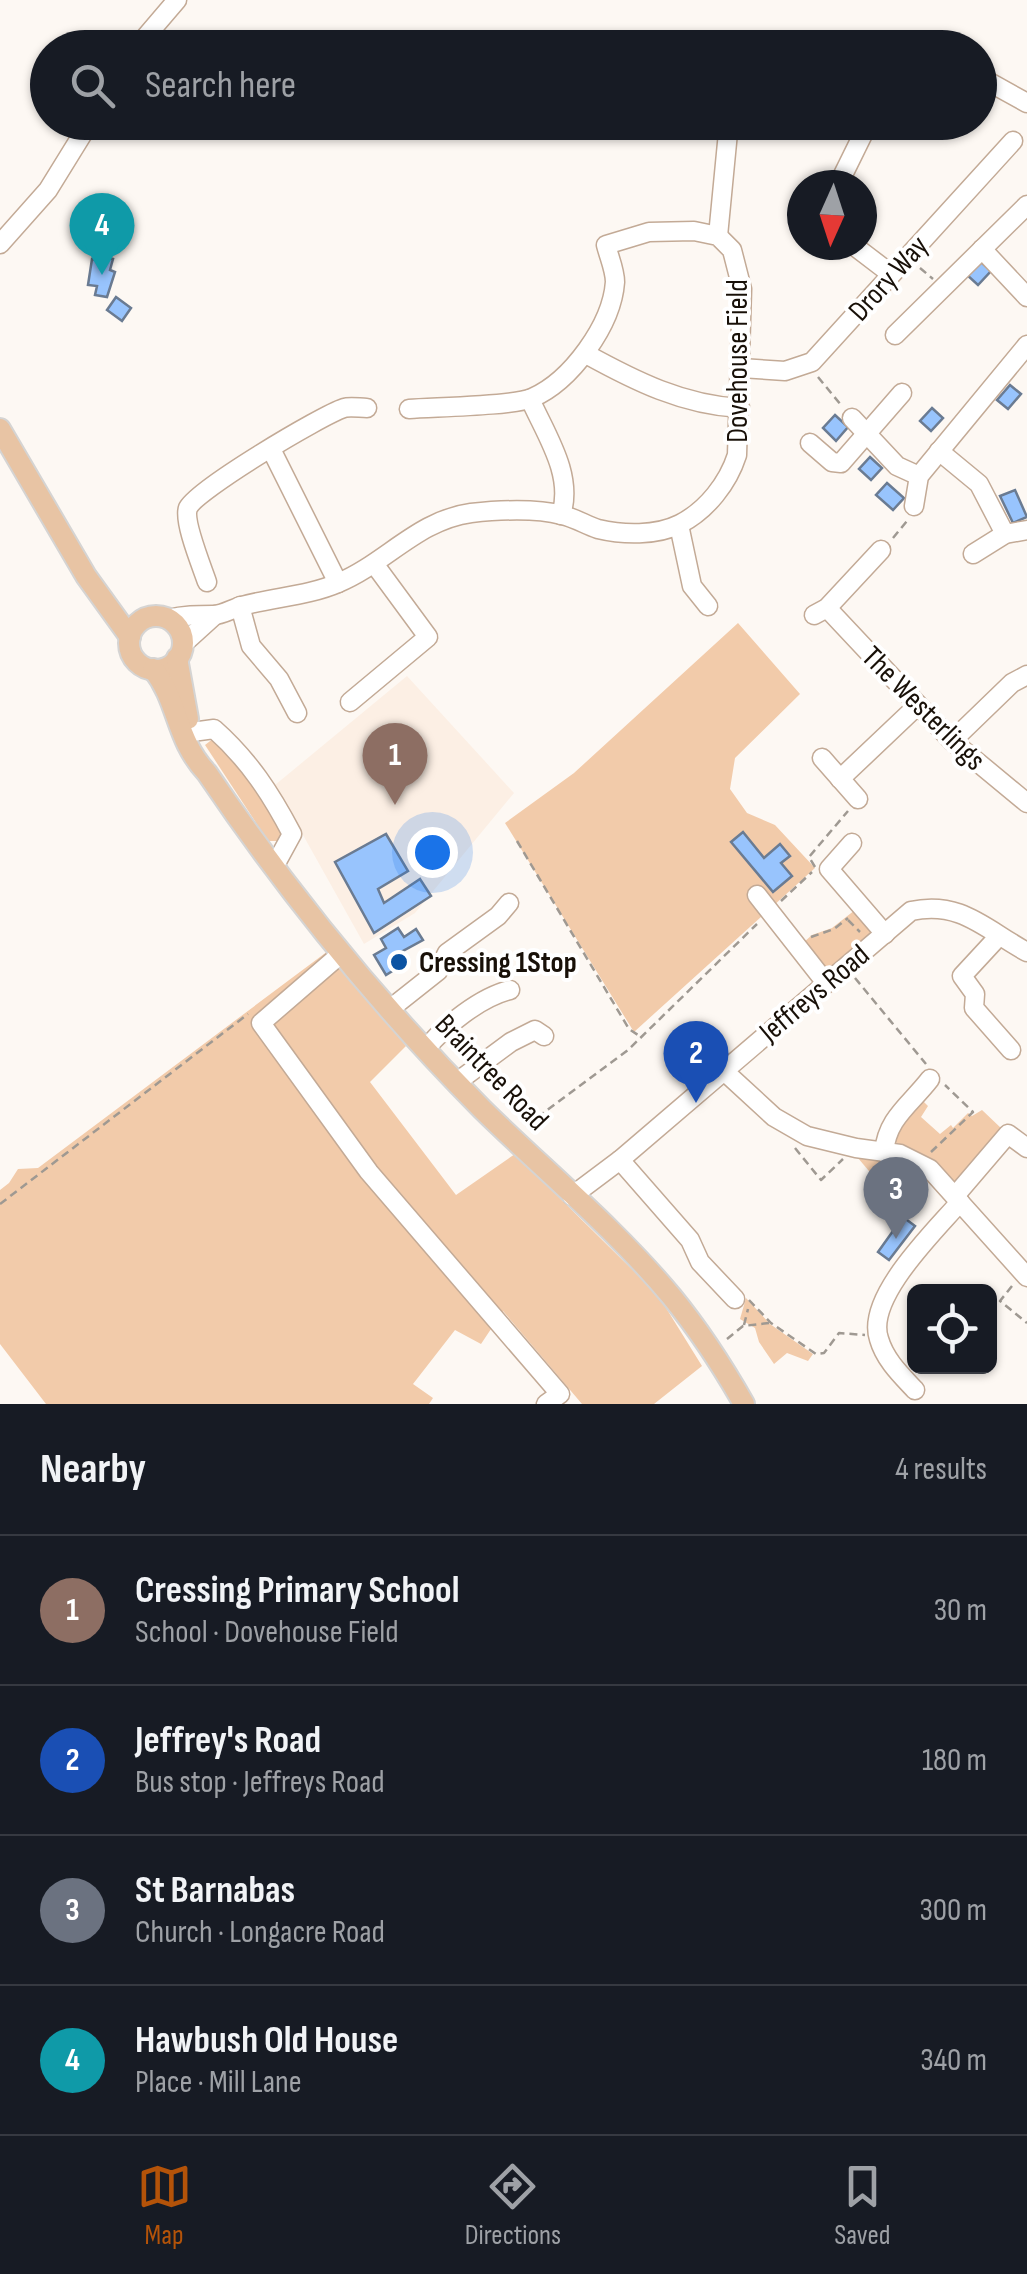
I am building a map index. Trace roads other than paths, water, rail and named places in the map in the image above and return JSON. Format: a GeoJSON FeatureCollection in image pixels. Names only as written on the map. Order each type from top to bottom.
{"type":"FeatureCollection","features":[{"type":"Feature","properties":{"kind":"main road"},"geometry":{"type":"LineString","coordinates":[[0,430],[86,576],[130,637],[134,658],[153,669],[166,667],[180,651],[179,630],[158,618],[109,604]]}},
{"type":"Feature","properties":{"kind":"main road"},"geometry":{"type":"LineString","coordinates":[[130,637],[139,622],[158,618]]}},
{"type":"Feature","properties":{"kind":"main road","name":"Braintree Road"},"geometry":{"type":"LineString","coordinates":[[180,651],[184,702],[207,773]]}},
{"type":"Feature","properties":{"kind":"main road","name":"Braintree Road"},"geometry":{"type":"LineString","coordinates":[[153,669],[166,687],[192,758],[342,953],[457,1082],[660,1284],[712,1351],[744,1404]]}},
{"type":"Feature","properties":{"kind":"street"},"geometry":{"type":"LineString","coordinates":[[151,30],[177,0]]}},
{"type":"Feature","properties":{"kind":"street"},"geometry":{"type":"LineString","coordinates":[[997,86],[1027,103]]}},
{"type":"Feature","properties":{"kind":"street"},"geometry":{"type":"LineString","coordinates":[[0,244],[48,190],[79,140]]}},
{"type":"Feature","properties":{"kind":"street"},"geometry":{"type":"LineString","coordinates":[[718,236],[727,140]]}},
{"type":"Feature","properties":{"kind":"street"},"geometry":{"type":"LineString","coordinates":[[846,170],[861,140]]}},
{"type":"Feature","properties":{"kind":"street","name":"Drory Way"},"geometry":{"type":"LineString","coordinates":[[740,368],[786,371],[812,362],[1013,141]]}},
{"type":"Feature","properties":{"kind":"street"},"geometry":{"type":"LineString","coordinates":[[895,335],[1027,205]]}},
{"type":"Feature","properties":{"kind":"street","name":"Dovehouse Field"},"geometry":{"type":"LineString","coordinates":[[586,354],[611,299],[614,282],[606,245],[650,232],[694,231],[718,236],[732,250],[742,289],[739,443],[732,470],[708,504],[679,525]]}},
{"type":"Feature","properties":{"kind":"street"},"geometry":{"type":"LineString","coordinates":[[982,249],[1027,297]]}},
{"type":"Feature","properties":{"kind":"street"},"geometry":{"type":"LineString","coordinates":[[873,260],[891,274]]}},
{"type":"Feature","properties":{"kind":"street"},"geometry":{"type":"LineString","coordinates":[[914,506],[918,476],[1027,345]]}},
{"type":"Feature","properties":{"kind":"street"},"geometry":{"type":"LineString","coordinates":[[408,408],[530,399],[586,354],[675,396],[708,406],[740,408]]}},
{"type":"Feature","properties":{"kind":"street"},"geometry":{"type":"LineString","coordinates":[[810,443],[832,462],[841,463],[902,393]]}},
{"type":"Feature","properties":{"kind":"street"},"geometry":{"type":"LineString","coordinates":[[530,399],[564,479],[566,500],[562,515]]}},
{"type":"Feature","properties":{"kind":"street"},"geometry":{"type":"LineString","coordinates":[[206,582],[188,520],[188,509],[202,492],[344,408],[367,408]]}},
{"type":"Feature","properties":{"kind":"street"},"geometry":{"type":"LineString","coordinates":[[852,418],[897,466],[918,476]]}},
{"type":"Feature","properties":{"kind":"street"},"geometry":{"type":"LineString","coordinates":[[271,449],[338,583]]}},
{"type":"Feature","properties":{"kind":"street"},"geometry":{"type":"LineString","coordinates":[[939,451],[979,484],[1005,534]]}},
{"type":"Feature","properties":{"kind":"street"},"geometry":{"type":"LineString","coordinates":[[180,651],[215,615],[338,583],[375,564],[415,532],[445,518],[480,512],[562,515],[624,534],[679,525],[692,586],[708,606]]}},
{"type":"Feature","properties":{"kind":"street"},"geometry":{"type":"LineString","coordinates":[[973,554],[1005,534],[1027,530]]}},
{"type":"Feature","properties":{"kind":"street","name":"The Westerlings"},"geometry":{"type":"LineString","coordinates":[[881,550],[820,611],[952,741],[1027,803]]}},
{"type":"Feature","properties":{"kind":"street"},"geometry":{"type":"LineString","coordinates":[[350,702],[428,637],[375,564]]}},
{"type":"Feature","properties":{"kind":"street"},"geometry":{"type":"LineString","coordinates":[[240,606],[251,646],[280,679],[297,713]]}},
{"type":"Feature","properties":{"kind":"street"},"geometry":{"type":"LineString","coordinates":[[158,618],[215,615]]}},
{"type":"Feature","properties":{"kind":"street"},"geometry":{"type":"LineString","coordinates":[[952,741],[1012,683],[1027,675]]}},
{"type":"Feature","properties":{"kind":"street"},"geometry":{"type":"LineString","coordinates":[[840,780],[917,706]]}},
{"type":"Feature","properties":{"kind":"street"},"geometry":{"type":"LineString","coordinates":[[192,732],[214,729],[235,747],[267,786],[292,834],[274,866]]}},
{"type":"Feature","properties":{"kind":"street"},"geometry":{"type":"LineString","coordinates":[[822,758],[858,799]]}},
{"type":"Feature","properties":{"kind":"street"},"geometry":{"type":"LineString","coordinates":[[852,843],[829,869],[878,940]]}},
{"type":"Feature","properties":{"kind":"street"},"geometry":{"type":"LineString","coordinates":[[758,895],[826,984]]}},
{"type":"Feature","properties":{"kind":"street","name":"Jeffreys Road"},"geometry":{"type":"LineString","coordinates":[[572,1196],[620,1160],[911,911],[947,907],[1027,952]]}},
{"type":"Feature","properties":{"kind":"street"},"geometry":{"type":"LineString","coordinates":[[390,1009],[438,971],[448,952],[506,913]]}},
{"type":"Feature","properties":{"kind":"street"},"geometry":{"type":"LineString","coordinates":[[999,936],[962,976],[976,994],[974,1008],[1011,1050]]}},
{"type":"Feature","properties":{"kind":"street"},"geometry":{"type":"LineString","coordinates":[[342,953],[261,1023],[369,1172],[559,1400]]}},
{"type":"Feature","properties":{"kind":"street"},"geometry":{"type":"LineString","coordinates":[[426,1049],[442,1028],[496,993],[510,990]]}},
{"type":"Feature","properties":{"kind":"street"},"geometry":{"type":"LineString","coordinates":[[457,1082],[527,1034],[535,1030],[544,1036]]}},
{"type":"Feature","properties":{"kind":"street"},"geometry":{"type":"LineString","coordinates":[[724,1071],[784,1123],[808,1136],[900,1154],[930,1169],[1025,1275]]}},
{"type":"Feature","properties":{"kind":"street"},"geometry":{"type":"LineString","coordinates":[[884,1152],[886,1132],[893,1119],[930,1079]]}},
{"type":"Feature","properties":{"kind":"street"},"geometry":{"type":"LineString","coordinates":[[915,1390],[889,1362],[877,1336],[880,1313],[893,1282],[1008,1134],[1027,1148]]}},
{"type":"Feature","properties":{"kind":"street"},"geometry":{"type":"LineString","coordinates":[[620,1160],[690,1240],[700,1262],[735,1299]]}},
{"type":"Feature","properties":{"kind":"place","name":"Hawbush Old House"},"geometry":{"type":"Point","coordinates":[102,275]}},
{"type":"Feature","properties":{"kind":"place","name":"Cressing Primary School"},"geometry":{"type":"Point","coordinates":[395,805]}},
{"type":"Feature","properties":{"kind":"place","name":"Cressing 1Stop"},"geometry":{"type":"Point","coordinates":[399,962]}},
{"type":"Feature","properties":{"kind":"place","name":"Jeffrey's Road"},"geometry":{"type":"Point","coordinates":[696,1103]}},
{"type":"Feature","properties":{"kind":"place","name":"St Barnabas"},"geometry":{"type":"Point","coordinates":[896,1239]}}]}
